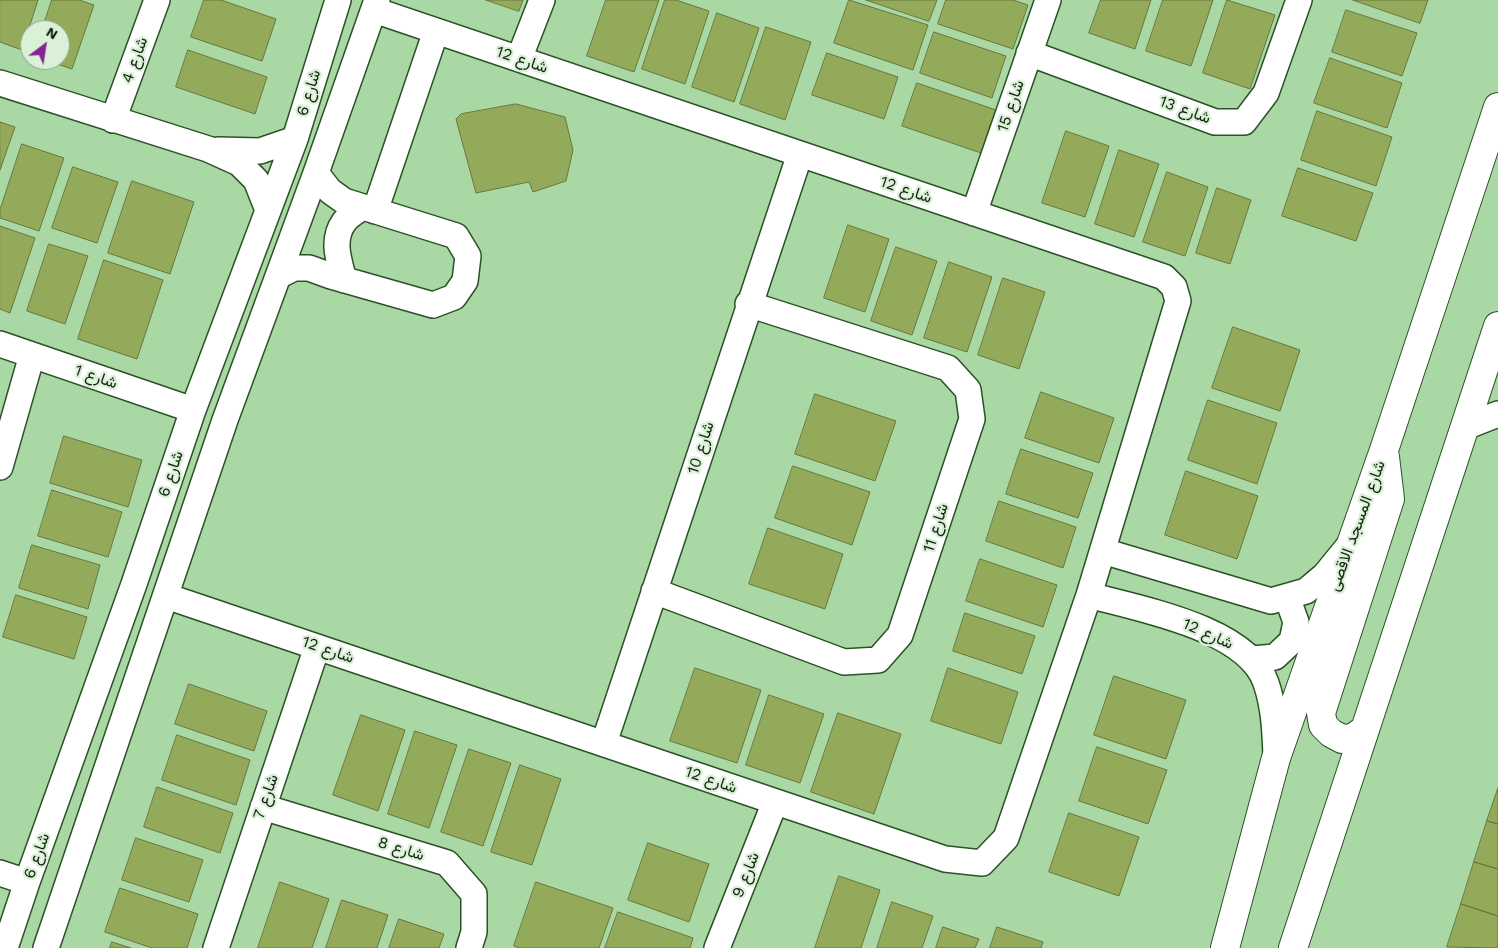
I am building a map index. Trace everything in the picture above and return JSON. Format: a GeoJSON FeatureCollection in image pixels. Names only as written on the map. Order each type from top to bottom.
{"type":"FeatureCollection","features":[{"type":"Feature","properties":{"kind":"main road","name":"شارع المسجد الاقصى"},"geometry":{"type":"LineString","coordinates":[[1225,948],[1276,758],[1384,450],[1498,107]]}},
{"type":"Feature","properties":{"kind":"main road"},"geometry":{"type":"LineString","coordinates":[[1293,948],[1498,326]]}},
{"type":"Feature","properties":{"kind":"main road"},"geometry":{"type":"LineString","coordinates":[[1364,730],[1353,738],[1342,739],[1331,733],[1323,725],[1322,713],[1390,499],[1384,450]]}},
{"type":"Feature","properties":{"kind":"street","name":"شارع 4"},"geometry":{"type":"LineString","coordinates":[[113,120],[157,0]]}},
{"type":"Feature","properties":{"kind":"street","name":"شارع 6"},"geometry":{"type":"LineString","coordinates":[[6,948],[27,882],[134,584],[193,410],[295,139],[338,0]]}},
{"type":"Feature","properties":{"kind":"street"},"geometry":{"type":"LineString","coordinates":[[519,59],[542,0]]}},
{"type":"Feature","properties":{"kind":"street","name":"شارع 15"},"geometry":{"type":"LineString","coordinates":[[974,213],[1048,0]]}},
{"type":"Feature","properties":{"kind":"street","name":"شارع 13"},"geometry":{"type":"LineString","coordinates":[[1029,53],[1215,122],[1244,122],[1266,93],[1299,0]]}},
{"type":"Feature","properties":{"kind":"street","name":"شارع 6"},"geometry":{"type":"LineString","coordinates":[[46,948],[225,420],[316,173],[375,5]]}},
{"type":"Feature","properties":{"kind":"street","name":"شارع 12"},"geometry":{"type":"LineString","coordinates":[[166,596],[945,859],[982,863],[1006,838],[1103,551],[1178,301],[1174,287],[1164,277],[436,31],[375,5]]}},
{"type":"Feature","properties":{"kind":"street"},"geometry":{"type":"LineString","coordinates":[[344,280],[338,260],[336,242],[344,222],[369,209],[436,31]]}},
{"type":"Feature","properties":{"kind":"street"},"geometry":{"type":"LineString","coordinates":[[0,83],[208,149],[239,163],[256,180],[268,210]]}},
{"type":"Feature","properties":{"kind":"street"},"geometry":{"type":"LineString","coordinates":[[208,149],[260,152],[295,139]]}},
{"type":"Feature","properties":{"kind":"street","name":"شارع 10"},"geometry":{"type":"LineString","coordinates":[[604,743],[748,304],[800,154]]}},
{"type":"Feature","properties":{"kind":"street"},"geometry":{"type":"LineString","coordinates":[[278,276],[294,268],[309,268],[433,305],[454,297],[465,280],[468,256],[456,236],[344,201],[330,191],[316,173]]}},
{"type":"Feature","properties":{"kind":"street","name":"شارع 11"},"geometry":{"type":"LineString","coordinates":[[654,591],[844,662],[878,660],[900,635],[972,419],[968,390],[948,368],[748,304]]}},
{"type":"Feature","properties":{"kind":"street","name":"شارع 1"},"geometry":{"type":"LineString","coordinates":[[0,344],[193,410]]}},
{"type":"Feature","properties":{"kind":"street"},"geometry":{"type":"LineString","coordinates":[[0,467],[32,355]]}},
{"type":"Feature","properties":{"kind":"street"},"geometry":{"type":"LineString","coordinates":[[1465,428],[1498,414]]}},
{"type":"Feature","properties":{"kind":"street"},"geometry":{"type":"LineString","coordinates":[[1103,551],[1270,601],[1306,591],[1325,575],[1351,542]]}},
{"type":"Feature","properties":{"kind":"street","name":"شارع 12"},"geometry":{"type":"LineString","coordinates":[[1089,595],[1195,625],[1238,646],[1252,659],[1266,682],[1274,721],[1276,758]]}},
{"type":"Feature","properties":{"kind":"street"},"geometry":{"type":"LineString","coordinates":[[1252,659],[1275,658],[1292,642],[1296,622],[1287,597]]}},
{"type":"Feature","properties":{"kind":"street","name":"شارع 7"},"geometry":{"type":"LineString","coordinates":[[216,948],[317,647]]}},
{"type":"Feature","properties":{"kind":"street","name":"شارع 9"},"geometry":{"type":"LineString","coordinates":[[717,948],[775,802]]}},
{"type":"Feature","properties":{"kind":"street","name":"شارع 8"},"geometry":{"type":"LineString","coordinates":[[263,807],[447,863],[474,894],[474,932],[469,948]]}},
{"type":"Feature","properties":{"kind":"street"},"geometry":{"type":"LineString","coordinates":[[0,873],[27,882]]}},
{"type":"Feature","properties":{"kind":"building"},"geometry":{"type":"Polygon","coordinates":[[[0,0],[38,0],[32,20],[20,20],[20,49],[0,42],[0,0]]]}},
{"type":"Feature","properties":{"kind":"building"},"geometry":{"type":"Polygon","coordinates":[[[52,0],[79,0],[94,5],[72,69],[70,68],[70,20],[45,20],[52,0]]]}},
{"type":"Feature","properties":{"kind":"building"},"geometry":{"type":"Polygon","coordinates":[[[204,0],[221,0],[276,19],[262,61],[191,37],[204,0]]]}},
{"type":"Feature","properties":{"kind":"building"},"geometry":{"type":"Polygon","coordinates":[[[486,0],[523,0],[519,11],[486,0]]]}},
{"type":"Feature","properties":{"kind":"building"},"geometry":{"type":"Polygon","coordinates":[[[606,0],[659,0],[634,72],[587,56],[606,0]]]}},
{"type":"Feature","properties":{"kind":"building"},"geometry":{"type":"Polygon","coordinates":[[[665,0],[676,0],[709,11],[685,84],[642,69],[665,0]]]}},
{"type":"Feature","properties":{"kind":"building"},"geometry":{"type":"Polygon","coordinates":[[[849,0],[928,25],[913,70],[834,43],[849,0]]]}},
{"type":"Feature","properties":{"kind":"building"},"geometry":{"type":"Polygon","coordinates":[[[866,0],[937,0],[929,21],[866,0]]]}},
{"type":"Feature","properties":{"kind":"building"},"geometry":{"type":"Polygon","coordinates":[[[946,0],[1013,0],[1028,5],[1013,49],[938,24],[946,0]]]}},
{"type":"Feature","properties":{"kind":"building"},"geometry":{"type":"Polygon","coordinates":[[[1101,0],[1151,0],[1135,49],[1089,33],[1101,0]]]}},
{"type":"Feature","properties":{"kind":"building"},"geometry":{"type":"Polygon","coordinates":[[[1163,0],[1213,0],[1191,66],[1146,51],[1163,0]]]}},
{"type":"Feature","properties":{"kind":"building"},"geometry":{"type":"Polygon","coordinates":[[[1227,0],[1275,15],[1250,89],[1203,73],[1227,0]]]}},
{"type":"Feature","properties":{"kind":"building"},"geometry":{"type":"Polygon","coordinates":[[[1353,0],[1428,0],[1420,23],[1353,0]]]}},
{"type":"Feature","properties":{"kind":"building"},"geometry":{"type":"Polygon","coordinates":[[[1346,10],[1417,33],[1402,76],[1332,52],[1346,10]]]}},
{"type":"Feature","properties":{"kind":"building"},"geometry":{"type":"Polygon","coordinates":[[[717,13],[759,28],[734,102],[692,87],[717,13]]]}},
{"type":"Feature","properties":{"kind":"building"},"geometry":{"type":"Polygon","coordinates":[[[766,27],[811,42],[785,120],[740,104],[766,27]]]}},
{"type":"Feature","properties":{"kind":"building"},"geometry":{"type":"Polygon","coordinates":[[[934,32],[1006,56],[992,98],[920,73],[934,32]]]}},
{"type":"Feature","properties":{"kind":"building"},"geometry":{"type":"Polygon","coordinates":[[[188,50],[267,77],[255,114],[176,87],[188,50]]]}},
{"type":"Feature","properties":{"kind":"building"},"geometry":{"type":"Polygon","coordinates":[[[827,53],[898,77],[884,119],[812,95],[827,53]]]}},
{"type":"Feature","properties":{"kind":"building"},"geometry":{"type":"Polygon","coordinates":[[[1330,58],[1402,83],[1387,128],[1314,103],[1330,58]]]}},
{"type":"Feature","properties":{"kind":"building"},"geometry":{"type":"Polygon","coordinates":[[[917,83],[996,110],[981,153],[902,126],[917,83]]]}},
{"type":"Feature","properties":{"kind":"building"},"geometry":{"type":"Polygon","coordinates":[[[516,104],[565,117],[573,150],[566,181],[533,192],[529,182],[476,193],[456,119],[461,114],[516,104]]]}},
{"type":"Feature","properties":{"kind":"building"},"geometry":{"type":"Polygon","coordinates":[[[1317,111],[1392,137],[1376,186],[1301,160],[1317,111]]]}},
{"type":"Feature","properties":{"kind":"building"},"geometry":{"type":"Polygon","coordinates":[[[0,122],[15,127],[0,170],[0,122]]]}},
{"type":"Feature","properties":{"kind":"building"},"geometry":{"type":"Polygon","coordinates":[[[1066,131],[1109,146],[1085,217],[1042,203],[1066,131]]]}},
{"type":"Feature","properties":{"kind":"building"},"geometry":{"type":"Polygon","coordinates":[[[22,144],[64,158],[39,231],[0,218],[0,210],[22,144]]]}},
{"type":"Feature","properties":{"kind":"building"},"geometry":{"type":"Polygon","coordinates":[[[1119,150],[1159,164],[1134,237],[1095,224],[1119,150]]]}},
{"type":"Feature","properties":{"kind":"building"},"geometry":{"type":"Polygon","coordinates":[[[73,167],[118,182],[97,243],[52,228],[73,167]]]}},
{"type":"Feature","properties":{"kind":"building"},"geometry":{"type":"Polygon","coordinates":[[[1298,168],[1373,193],[1356,241],[1282,216],[1298,168]]]}},
{"type":"Feature","properties":{"kind":"building"},"geometry":{"type":"Polygon","coordinates":[[[1167,172],[1208,187],[1185,256],[1143,242],[1167,172]]]}},
{"type":"Feature","properties":{"kind":"building"},"geometry":{"type":"Polygon","coordinates":[[[132,181],[194,202],[170,274],[108,253],[132,181]]]}},
{"type":"Feature","properties":{"kind":"building"},"geometry":{"type":"Polygon","coordinates":[[[1217,188],[1251,200],[1230,264],[1196,253],[1217,188]]]}},
{"type":"Feature","properties":{"kind":"building"},"geometry":{"type":"Polygon","coordinates":[[[848,225],[889,239],[865,312],[824,298],[848,225]]]}},
{"type":"Feature","properties":{"kind":"building"},"geometry":{"type":"Polygon","coordinates":[[[0,226],[35,238],[10,313],[0,309],[0,226]]]}},
{"type":"Feature","properties":{"kind":"building"},"geometry":{"type":"Polygon","coordinates":[[[49,244],[88,256],[65,324],[27,311],[49,244]]]}},
{"type":"Feature","properties":{"kind":"building"},"geometry":{"type":"Polygon","coordinates":[[[896,247],[937,261],[912,335],[871,321],[896,247]]]}},
{"type":"Feature","properties":{"kind":"building"},"geometry":{"type":"Polygon","coordinates":[[[104,260],[163,280],[137,359],[78,339],[104,260]]]}},
{"type":"Feature","properties":{"kind":"building"},"geometry":{"type":"Polygon","coordinates":[[[949,262],[992,277],[967,352],[924,338],[949,262]]]}},
{"type":"Feature","properties":{"kind":"building"},"geometry":{"type":"Polygon","coordinates":[[[1003,278],[1045,292],[1019,369],[978,355],[1003,278]]]}},
{"type":"Feature","properties":{"kind":"building"},"geometry":{"type":"Polygon","coordinates":[[[1233,327],[1300,350],[1280,411],[1212,388],[1233,327]]]}},
{"type":"Feature","properties":{"kind":"building"},"geometry":{"type":"Polygon","coordinates":[[[1041,392],[1114,418],[1099,463],[1025,438],[1041,392]]]}},
{"type":"Feature","properties":{"kind":"building"},"geometry":{"type":"Polygon","coordinates":[[[815,394],[896,421],[875,481],[795,454],[815,394]]]}},
{"type":"Feature","properties":{"kind":"building"},"geometry":{"type":"Polygon","coordinates":[[[1208,400],[1277,423],[1257,484],[1188,460],[1208,400]]]}},
{"type":"Feature","properties":{"kind":"building"},"geometry":{"type":"Polygon","coordinates":[[[64,436],[142,460],[128,507],[50,483],[64,436]]]}},
{"type":"Feature","properties":{"kind":"building"},"geometry":{"type":"Polygon","coordinates":[[[1021,449],[1093,473],[1078,518],[1006,494],[1021,449]]]}},
{"type":"Feature","properties":{"kind":"building"},"geometry":{"type":"Polygon","coordinates":[[[793,466],[870,492],[852,545],[775,518],[793,466]]]}},
{"type":"Feature","properties":{"kind":"building"},"geometry":{"type":"Polygon","coordinates":[[[1186,471],[1258,496],[1237,559],[1165,535],[1186,471]]]}},
{"type":"Feature","properties":{"kind":"building"},"geometry":{"type":"Polygon","coordinates":[[[52,490],[122,512],[108,557],[38,536],[52,490]]]}},
{"type":"Feature","properties":{"kind":"building"},"geometry":{"type":"Polygon","coordinates":[[[999,501],[1076,527],[1063,568],[986,541],[999,501]]]}},
{"type":"Feature","properties":{"kind":"building"},"geometry":{"type":"Polygon","coordinates":[[[768,528],[843,554],[825,609],[749,584],[768,528]]]}},
{"type":"Feature","properties":{"kind":"building"},"geometry":{"type":"Polygon","coordinates":[[[32,545],[100,565],[88,609],[19,588],[32,545]]]}},
{"type":"Feature","properties":{"kind":"building"},"geometry":{"type":"Polygon","coordinates":[[[980,559],[1057,585],[1043,627],[966,601],[980,559]]]}},
{"type":"Feature","properties":{"kind":"building"},"geometry":{"type":"Polygon","coordinates":[[[16,595],[87,617],[74,659],[3,637],[16,595]]]}},
{"type":"Feature","properties":{"kind":"building"},"geometry":{"type":"Polygon","coordinates":[[[965,613],[1035,636],[1022,674],[953,651],[965,613]]]}},
{"type":"Feature","properties":{"kind":"building"},"geometry":{"type":"Polygon","coordinates":[[[695,668],[761,690],[737,763],[670,741],[695,668]]]}},
{"type":"Feature","properties":{"kind":"building"},"geometry":{"type":"Polygon","coordinates":[[[948,668],[1018,692],[1001,744],[931,721],[948,668]]]}},
{"type":"Feature","properties":{"kind":"building"},"geometry":{"type":"Polygon","coordinates":[[[1114,676],[1186,700],[1166,759],[1094,735],[1114,676]]]}},
{"type":"Feature","properties":{"kind":"building"},"geometry":{"type":"Polygon","coordinates":[[[189,684],[267,711],[254,751],[175,724],[189,684]]]}},
{"type":"Feature","properties":{"kind":"building"},"geometry":{"type":"Polygon","coordinates":[[[769,695],[824,714],[800,783],[746,765],[769,695]]]}},
{"type":"Feature","properties":{"kind":"building"},"geometry":{"type":"Polygon","coordinates":[[[838,713],[901,734],[874,814],[811,792],[838,713]]]}},
{"type":"Feature","properties":{"kind":"building"},"geometry":{"type":"Polygon","coordinates":[[[361,715],[405,730],[378,811],[333,795],[361,715]]]}},
{"type":"Feature","properties":{"kind":"building"},"geometry":{"type":"Polygon","coordinates":[[[415,731],[457,745],[429,828],[388,814],[415,731]]]}},
{"type":"Feature","properties":{"kind":"building"},"geometry":{"type":"Polygon","coordinates":[[[177,735],[250,760],[236,805],[162,780],[177,735]]]}},
{"type":"Feature","properties":{"kind":"building"},"geometry":{"type":"Polygon","coordinates":[[[1097,747],[1167,770],[1148,824],[1079,801],[1097,747]]]}},
{"type":"Feature","properties":{"kind":"building"},"geometry":{"type":"Polygon","coordinates":[[[469,749],[511,763],[483,846],[441,832],[469,749]]]}},
{"type":"Feature","properties":{"kind":"building"},"geometry":{"type":"Polygon","coordinates":[[[520,765],[561,779],[532,865],[491,852],[520,765]]]}},
{"type":"Feature","properties":{"kind":"building"},"geometry":{"type":"Polygon","coordinates":[[[157,787],[233,813],[220,853],[144,827],[157,787]]]}},
{"type":"Feature","properties":{"kind":"building"},"geometry":{"type":"Polygon","coordinates":[[[1498,788],[1498,824],[1487,821],[1498,788]]]}},
{"type":"Feature","properties":{"kind":"building"},"geometry":{"type":"Polygon","coordinates":[[[1069,813],[1139,837],[1119,896],[1049,872],[1069,813]]]}},
{"type":"Feature","properties":{"kind":"building"},"geometry":{"type":"Polygon","coordinates":[[[1487,821],[1498,824],[1498,869],[1474,862],[1487,821]]]}},
{"type":"Feature","properties":{"kind":"building"},"geometry":{"type":"Polygon","coordinates":[[[136,838],[203,860],[189,902],[122,880],[136,838]]]}},
{"type":"Feature","properties":{"kind":"building"},"geometry":{"type":"Polygon","coordinates":[[[648,843],[709,864],[689,922],[628,900],[648,843]]]}},
{"type":"Feature","properties":{"kind":"building"},"geometry":{"type":"Polygon","coordinates":[[[1474,862],[1498,869],[1498,916],[1461,904],[1474,862]]]}},
{"type":"Feature","properties":{"kind":"building"},"geometry":{"type":"Polygon","coordinates":[[[839,876],[880,890],[861,948],[815,948],[839,876]]]}},
{"type":"Feature","properties":{"kind":"building"},"geometry":{"type":"Polygon","coordinates":[[[280,882],[329,899],[312,948],[258,948],[280,882]]]}},
{"type":"Feature","properties":{"kind":"building"},"geometry":{"type":"Polygon","coordinates":[[[536,882],[613,908],[599,948],[519,948],[514,946],[536,882]]]}},
{"type":"Feature","properties":{"kind":"building"},"geometry":{"type":"Polygon","coordinates":[[[120,888],[198,914],[187,948],[152,948],[105,932],[120,888]]]}},
{"type":"Feature","properties":{"kind":"building"},"geometry":{"type":"Polygon","coordinates":[[[342,900],[388,915],[377,948],[326,948],[342,900]]]}},
{"type":"Feature","properties":{"kind":"building"},"geometry":{"type":"Polygon","coordinates":[[[892,902],[933,916],[922,948],[877,948],[892,902]]]}},
{"type":"Feature","properties":{"kind":"building"},"geometry":{"type":"Polygon","coordinates":[[[1461,904],[1498,916],[1498,948],[1447,947],[1461,904]]]}},
{"type":"Feature","properties":{"kind":"building"},"geometry":{"type":"Polygon","coordinates":[[[618,912],[693,938],[690,948],[605,948],[618,912]]]}},
{"type":"Feature","properties":{"kind":"building"},"geometry":{"type":"Polygon","coordinates":[[[399,919],[444,934],[439,948],[389,948],[399,919]]]}},
{"type":"Feature","properties":{"kind":"building"},"geometry":{"type":"Polygon","coordinates":[[[943,927],[979,939],[975,948],[936,948],[943,927]]]}},
{"type":"Feature","properties":{"kind":"building"},"geometry":{"type":"Polygon","coordinates":[[[997,927],[1043,942],[1041,948],[990,948],[997,927]]]}},
{"type":"Feature","properties":{"kind":"building"},"geometry":{"type":"Polygon","coordinates":[[[112,942],[131,948],[110,948],[112,942]]]}}]}
